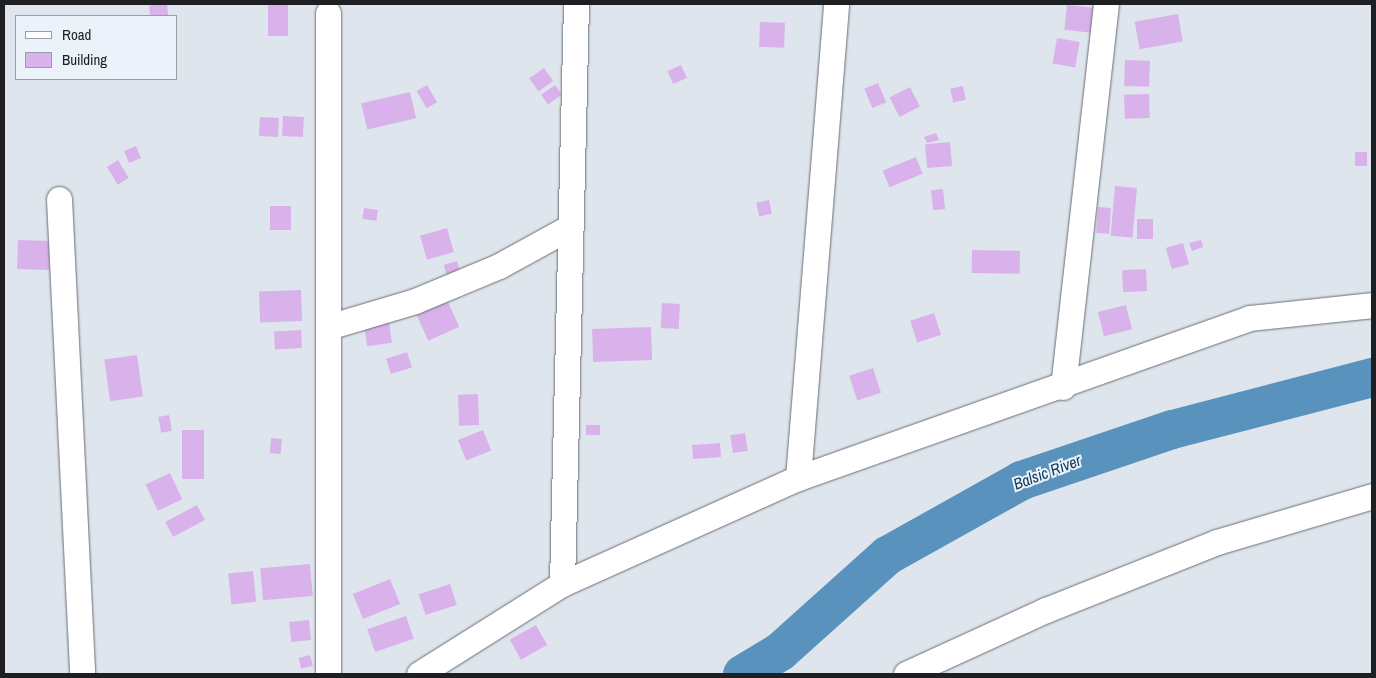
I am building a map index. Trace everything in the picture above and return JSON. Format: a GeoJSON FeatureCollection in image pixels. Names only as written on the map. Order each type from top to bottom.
{"type":"FeatureCollection","features":[{"type":"Feature","properties":{"kind":"street"},"geometry":{"type":"LineString","coordinates":[[562,584],[576,4]]}},
{"type":"Feature","properties":{"kind":"street"},"geometry":{"type":"LineString","coordinates":[[798,478],[836,4]]}},
{"type":"Feature","properties":{"kind":"street"},"geometry":{"type":"LineString","coordinates":[[1063,387],[1106,4]]}},
{"type":"Feature","properties":{"kind":"street"},"geometry":{"type":"LineString","coordinates":[[328,13],[328,674]]}},
{"type":"Feature","properties":{"kind":"street"},"geometry":{"type":"LineString","coordinates":[[59,199],[82,674]]}},
{"type":"Feature","properties":{"kind":"street"},"geometry":{"type":"LineString","coordinates":[[328,327],[415,300],[490,270],[570,227]]}},
{"type":"Feature","properties":{"kind":"street"},"geometry":{"type":"LineString","coordinates":[[419,674],[562,584],[798,478],[1063,387],[1249,318],[1372,304]]}},
{"type":"Feature","properties":{"kind":"street"},"geometry":{"type":"LineString","coordinates":[[906,674],[1046,610],[1217,542],[1372,496]]}},
{"type":"Feature","properties":{"kind":"building"},"geometry":{"type":"Polygon","coordinates":[[[167,4],[168,15],[150,15],[149,6],[167,4]]]}},
{"type":"Feature","properties":{"kind":"building"},"geometry":{"type":"Polygon","coordinates":[[[268,5],[288,5],[288,36],[268,36],[268,5]]]}},
{"type":"Feature","properties":{"kind":"building"},"geometry":{"type":"Polygon","coordinates":[[[1067,5],[1103,9],[1100,34],[1064,30],[1067,5]]]}},
{"type":"Feature","properties":{"kind":"building"},"geometry":{"type":"Polygon","coordinates":[[[1178,14],[1183,42],[1140,49],[1135,22],[1178,14]]]}},
{"type":"Feature","properties":{"kind":"building"},"geometry":{"type":"Polygon","coordinates":[[[760,22],[785,23],[784,48],[759,47],[760,22]]]}},
{"type":"Feature","properties":{"kind":"building"},"geometry":{"type":"Polygon","coordinates":[[[1057,38],[1080,42],[1075,68],[1052,64],[1057,38]]]}},
{"type":"Feature","properties":{"kind":"building"},"geometry":{"type":"Polygon","coordinates":[[[1125,60],[1150,61],[1149,87],[1124,86],[1125,60]]]}},
{"type":"Feature","properties":{"kind":"building"},"geometry":{"type":"Polygon","coordinates":[[[681,65],[687,78],[673,84],[667,71],[681,65]]]}},
{"type":"Feature","properties":{"kind":"building"},"geometry":{"type":"Polygon","coordinates":[[[544,68],[553,81],[538,91],[529,78],[544,68]]]}},
{"type":"Feature","properties":{"kind":"building"},"geometry":{"type":"Polygon","coordinates":[[[878,83],[886,102],[872,108],[864,89],[878,83]]]}},
{"type":"Feature","properties":{"kind":"building"},"geometry":{"type":"Polygon","coordinates":[[[427,85],[437,102],[427,108],[417,91],[427,85]]]}},
{"type":"Feature","properties":{"kind":"building"},"geometry":{"type":"Polygon","coordinates":[[[555,85],[562,95],[548,105],[541,95],[555,85]]]}},
{"type":"Feature","properties":{"kind":"building"},"geometry":{"type":"Polygon","coordinates":[[[963,86],[966,100],[953,102],[950,89],[963,86]]]}},
{"type":"Feature","properties":{"kind":"building"},"geometry":{"type":"Polygon","coordinates":[[[910,87],[920,107],[899,117],[890,97],[910,87]]]}},
{"type":"Feature","properties":{"kind":"building"},"geometry":{"type":"Polygon","coordinates":[[[410,92],[416,118],[367,130],[361,103],[410,92]]]}},
{"type":"Feature","properties":{"kind":"building"},"geometry":{"type":"Polygon","coordinates":[[[1149,94],[1150,118],[1125,119],[1124,95],[1149,94]]]}},
{"type":"Feature","properties":{"kind":"building"},"geometry":{"type":"Polygon","coordinates":[[[283,116],[304,117],[303,137],[282,136],[283,116]]]}},
{"type":"Feature","properties":{"kind":"building"},"geometry":{"type":"Polygon","coordinates":[[[260,117],[279,118],[278,137],[259,136],[260,117]]]}},
{"type":"Feature","properties":{"kind":"building"},"geometry":{"type":"Polygon","coordinates":[[[936,133],[939,140],[927,143],[924,137],[936,133]]]}},
{"type":"Feature","properties":{"kind":"building"},"geometry":{"type":"Polygon","coordinates":[[[950,142],[952,166],[927,168],[925,144],[950,142]]]}},
{"type":"Feature","properties":{"kind":"building"},"geometry":{"type":"Polygon","coordinates":[[[136,146],[141,158],[129,163],[124,151],[136,146]]]}},
{"type":"Feature","properties":{"kind":"building"},"geometry":{"type":"Polygon","coordinates":[[[1355,152],[1367,152],[1367,166],[1355,166],[1355,152]]]}},
{"type":"Feature","properties":{"kind":"building"},"geometry":{"type":"Polygon","coordinates":[[[916,157],[923,174],[889,187],[883,170],[916,157]]]}},
{"type":"Feature","properties":{"kind":"building"},"geometry":{"type":"Polygon","coordinates":[[[118,160],[129,178],[118,185],[107,167],[118,160]]]}},
{"type":"Feature","properties":{"kind":"building"},"geometry":{"type":"Polygon","coordinates":[[[1115,186],[1137,188],[1133,238],[1111,236],[1115,186]]]}},
{"type":"Feature","properties":{"kind":"building"},"geometry":{"type":"Polygon","coordinates":[[[943,189],[945,209],[933,210],[931,190],[943,189]]]}},
{"type":"Feature","properties":{"kind":"building"},"geometry":{"type":"Polygon","coordinates":[[[769,200],[772,214],[759,216],[756,203],[769,200]]]}},
{"type":"Feature","properties":{"kind":"building"},"geometry":{"type":"Polygon","coordinates":[[[270,206],[291,206],[291,230],[270,230],[270,206]]]}},
{"type":"Feature","properties":{"kind":"building"},"geometry":{"type":"Polygon","coordinates":[[[1098,207],[1111,208],[1109,234],[1096,233],[1098,207]]]}},
{"type":"Feature","properties":{"kind":"building"},"geometry":{"type":"Polygon","coordinates":[[[364,208],[378,210],[376,221],[362,219],[364,208]]]}},
{"type":"Feature","properties":{"kind":"building"},"geometry":{"type":"Polygon","coordinates":[[[1137,219],[1153,219],[1153,239],[1137,239],[1137,219]]]}},
{"type":"Feature","properties":{"kind":"building"},"geometry":{"type":"Polygon","coordinates":[[[447,228],[454,252],[427,260],[420,236],[447,228]]]}},
{"type":"Feature","properties":{"kind":"building"},"geometry":{"type":"Polygon","coordinates":[[[18,240],[50,241],[49,270],[17,269],[18,240]]]}},
{"type":"Feature","properties":{"kind":"building"},"geometry":{"type":"Polygon","coordinates":[[[1201,240],[1203,247],[1192,251],[1189,243],[1201,240]]]}},
{"type":"Feature","properties":{"kind":"building"},"geometry":{"type":"Polygon","coordinates":[[[1183,243],[1189,264],[1172,269],[1166,248],[1183,243]]]}},
{"type":"Feature","properties":{"kind":"building"},"geometry":{"type":"Polygon","coordinates":[[[972,250],[1020,251],[1020,274],[972,273],[972,250]]]}},
{"type":"Feature","properties":{"kind":"building"},"geometry":{"type":"Polygon","coordinates":[[[457,261],[462,277],[449,281],[444,265],[457,261]]]}},
{"type":"Feature","properties":{"kind":"building"},"geometry":{"type":"Polygon","coordinates":[[[1146,269],[1147,291],[1123,292],[1122,270],[1146,269]]]}},
{"type":"Feature","properties":{"kind":"building"},"geometry":{"type":"Polygon","coordinates":[[[301,290],[302,321],[260,322],[259,291],[301,290]]]}},
{"type":"Feature","properties":{"kind":"building"},"geometry":{"type":"Polygon","coordinates":[[[445,295],[459,327],[428,341],[414,309],[445,295]]]}},
{"type":"Feature","properties":{"kind":"building"},"geometry":{"type":"Polygon","coordinates":[[[662,303],[680,304],[679,329],[661,328],[662,303]]]}},
{"type":"Feature","properties":{"kind":"building"},"geometry":{"type":"Polygon","coordinates":[[[1126,305],[1132,329],[1104,336],[1098,312],[1126,305]]]}},
{"type":"Feature","properties":{"kind":"building"},"geometry":{"type":"Polygon","coordinates":[[[934,313],[941,335],[917,343],[910,321],[934,313]]]}},
{"type":"Feature","properties":{"kind":"building"},"geometry":{"type":"Polygon","coordinates":[[[389,322],[392,343],[367,346],[364,325],[389,322]]]}},
{"type":"Feature","properties":{"kind":"building"},"geometry":{"type":"Polygon","coordinates":[[[651,327],[652,360],[593,362],[592,329],[651,327]]]}},
{"type":"Feature","properties":{"kind":"building"},"geometry":{"type":"Polygon","coordinates":[[[301,330],[302,348],[275,349],[274,331],[301,330]]]}},
{"type":"Feature","properties":{"kind":"building"},"geometry":{"type":"Polygon","coordinates":[[[407,352],[412,367],[391,374],[386,359],[407,352]]]}},
{"type":"Feature","properties":{"kind":"building"},"geometry":{"type":"Polygon","coordinates":[[[137,355],[143,397],[110,401],[104,360],[137,355]]]}},
{"type":"Feature","properties":{"kind":"building"},"geometry":{"type":"Polygon","coordinates":[[[873,368],[881,393],[857,400],[849,376],[873,368]]]}},
{"type":"Feature","properties":{"kind":"building"},"geometry":{"type":"Polygon","coordinates":[[[478,394],[479,425],[459,426],[458,395],[478,394]]]}},
{"type":"Feature","properties":{"kind":"building"},"geometry":{"type":"Polygon","coordinates":[[[169,415],[172,431],[161,433],[158,417],[169,415]]]}},
{"type":"Feature","properties":{"kind":"building"},"geometry":{"type":"Polygon","coordinates":[[[586,425],[600,425],[600,435],[586,435],[586,425]]]}},
{"type":"Feature","properties":{"kind":"building"},"geometry":{"type":"Polygon","coordinates":[[[182,430],[204,430],[204,479],[182,479],[182,430]]]}},
{"type":"Feature","properties":{"kind":"building"},"geometry":{"type":"Polygon","coordinates":[[[483,430],[491,450],[466,461],[458,440],[483,430]]]}},
{"type":"Feature","properties":{"kind":"building"},"geometry":{"type":"Polygon","coordinates":[[[745,433],[748,451],[733,453],[730,435],[745,433]]]}},
{"type":"Feature","properties":{"kind":"building"},"geometry":{"type":"Polygon","coordinates":[[[271,438],[282,439],[281,454],[270,453],[271,438]]]}},
{"type":"Feature","properties":{"kind":"building"},"geometry":{"type":"Polygon","coordinates":[[[720,443],[721,457],[693,459],[692,445],[720,443]]]}},
{"type":"Feature","properties":{"kind":"building"},"geometry":{"type":"Polygon","coordinates":[[[170,473],[182,499],[158,511],[146,484],[170,473]]]}},
{"type":"Feature","properties":{"kind":"building"},"geometry":{"type":"Polygon","coordinates":[[[197,505],[205,520],[173,537],[165,522],[197,505]]]}},
{"type":"Feature","properties":{"kind":"building"},"geometry":{"type":"Polygon","coordinates":[[[310,564],[313,596],[263,600],[260,568],[310,564]]]}},
{"type":"Feature","properties":{"kind":"building"},"geometry":{"type":"Polygon","coordinates":[[[253,571],[256,602],[231,604],[228,574],[253,571]]]}},
{"type":"Feature","properties":{"kind":"building"},"geometry":{"type":"Polygon","coordinates":[[[390,579],[400,604],[363,619],[353,594],[390,579]]]}},
{"type":"Feature","properties":{"kind":"building"},"geometry":{"type":"Polygon","coordinates":[[[450,584],[457,605],[425,615],[419,594],[450,584]]]}},
{"type":"Feature","properties":{"kind":"building"},"geometry":{"type":"Polygon","coordinates":[[[406,616],[414,639],[375,652],[367,629],[406,616]]]}},
{"type":"Feature","properties":{"kind":"building"},"geometry":{"type":"Polygon","coordinates":[[[309,620],[311,640],[291,642],[289,622],[309,620]]]}},
{"type":"Feature","properties":{"kind":"building"},"geometry":{"type":"Polygon","coordinates":[[[536,625],[547,645],[521,660],[510,640],[536,625]]]}},
{"type":"Feature","properties":{"kind":"building"},"geometry":{"type":"Polygon","coordinates":[[[310,655],[313,666],[301,669],[298,658],[310,655]]]}},
{"type":"Feature","properties":{"kind":"waterway","name":"Balsic River"},"geometry":{"type":"LineString","coordinates":[[742,674],[780,651],[887,555],[1021,480],[1172,429],[1372,377]]}}]}
